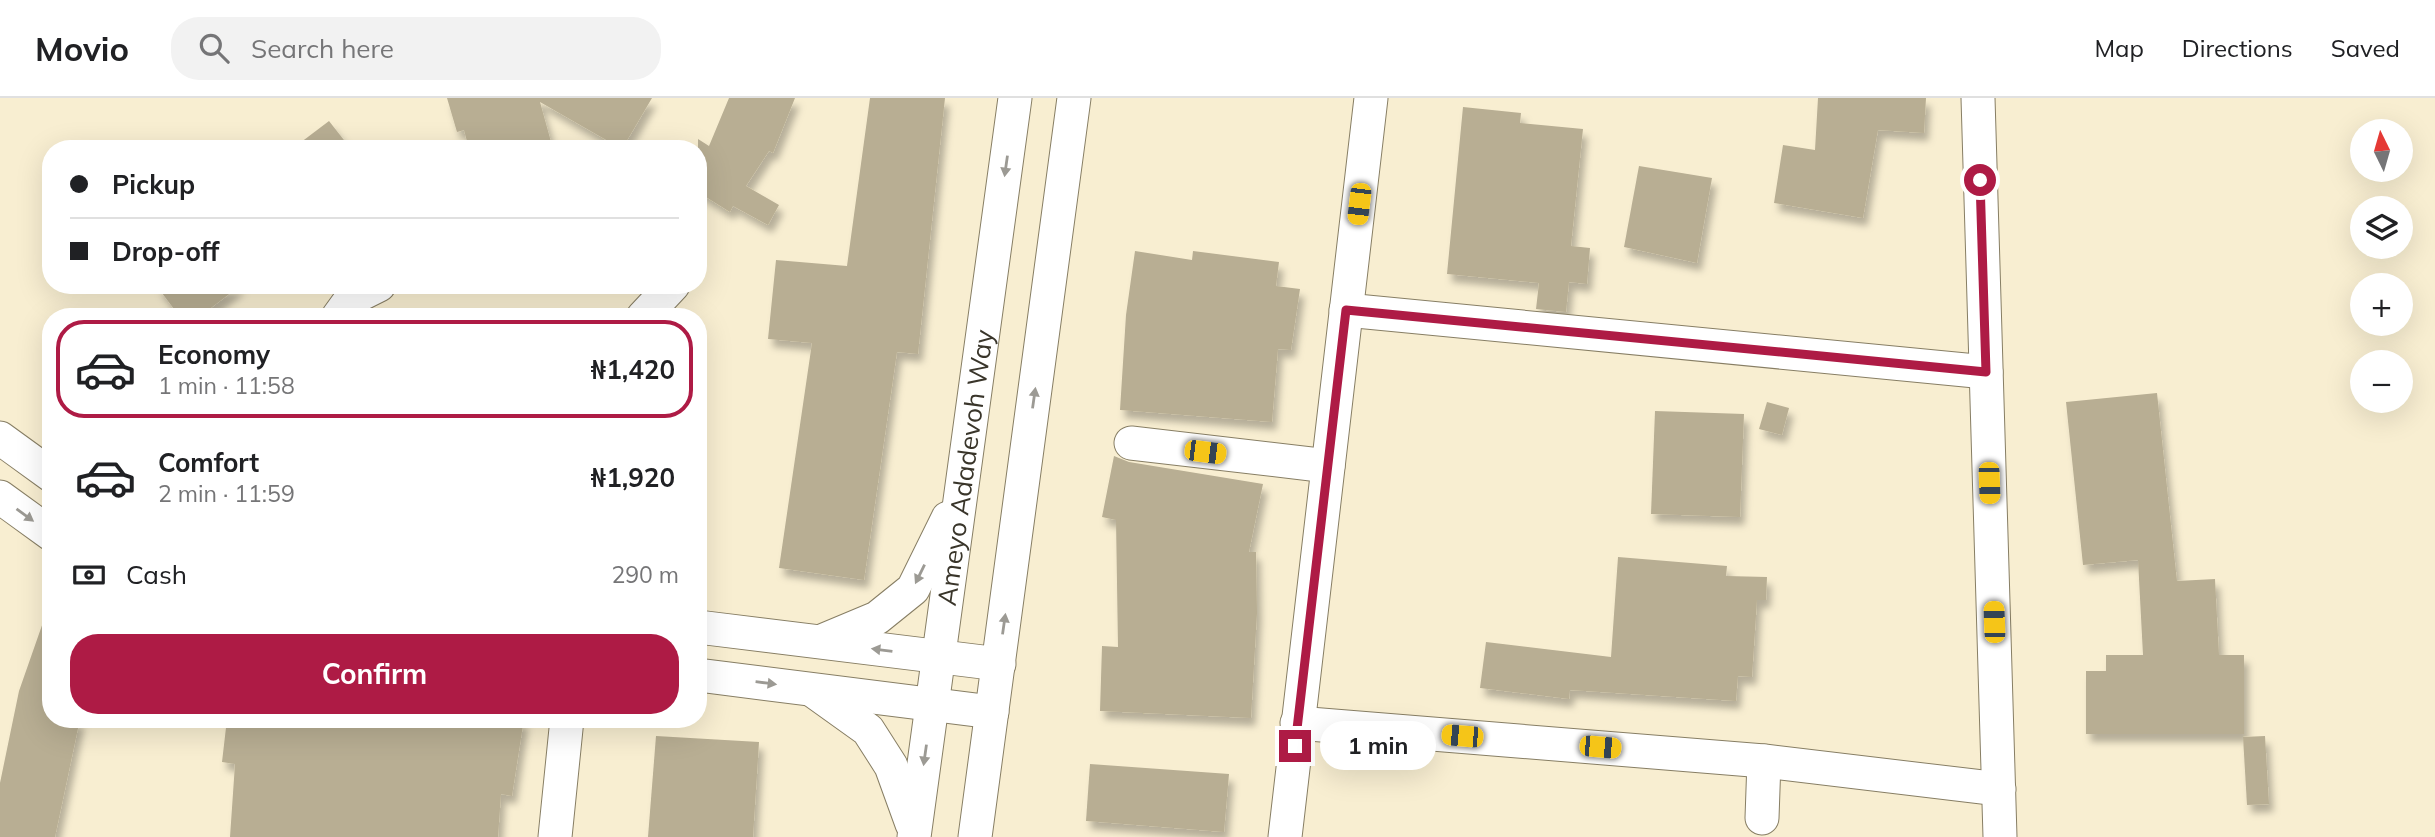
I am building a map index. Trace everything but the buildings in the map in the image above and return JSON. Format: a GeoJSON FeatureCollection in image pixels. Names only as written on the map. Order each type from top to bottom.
{"type":"FeatureCollection","features":[{"type":"Feature","properties":{"kind":"street","name":"Ameyo Adadevoh Way"},"geometry":{"type":"LineString","coordinates":[[914,834],[1015,98]]}},
{"type":"Feature","properties":{"kind":"street"},"geometry":{"type":"LineString","coordinates":[[975,837],[1074,98]]}},
{"type":"Feature","properties":{"kind":"street"},"geometry":{"type":"LineString","coordinates":[[1285,837],[1371,98]]}},
{"type":"Feature","properties":{"kind":"street"},"geometry":{"type":"LineString","coordinates":[[1978,98],[2000,837]]}},
{"type":"Feature","properties":{"kind":"street"},"geometry":{"type":"LineString","coordinates":[[344,308],[351,299],[361,294]]}},
{"type":"Feature","properties":{"kind":"street"},"geometry":{"type":"LineString","coordinates":[[655,308],[674,294]]}},
{"type":"Feature","properties":{"kind":"street"},"geometry":{"type":"LineString","coordinates":[[1346,310],[1986,372]]}},
{"type":"Feature","properties":{"kind":"street"},"geometry":{"type":"LineString","coordinates":[[0,438],[42,468]]}},
{"type":"Feature","properties":{"kind":"street"},"geometry":{"type":"LineString","coordinates":[[1131,443],[1328,466]]}},
{"type":"Feature","properties":{"kind":"street"},"geometry":{"type":"LineString","coordinates":[[819,642],[877,618],[913,589],[961,491]]}},
{"type":"Feature","properties":{"kind":"street"},"geometry":{"type":"LineString","coordinates":[[0,497],[42,527]]}},
{"type":"Feature","properties":{"kind":"street"},"geometry":{"type":"LineString","coordinates":[[707,628],[999,664]]}},
{"type":"Feature","properties":{"kind":"street"},"geometry":{"type":"LineString","coordinates":[[707,676],[992,712]]}},
{"type":"Feature","properties":{"kind":"street"},"geometry":{"type":"LineString","coordinates":[[810,689],[868,730],[891,766],[914,834]]}},
{"type":"Feature","properties":{"kind":"street"},"geometry":{"type":"LineString","coordinates":[[1297,723],[1764,761],[1999,789]]}},
{"type":"Feature","properties":{"kind":"street"},"geometry":{"type":"LineString","coordinates":[[555,837],[566,728]]}},
{"type":"Feature","properties":{"kind":"street"},"geometry":{"type":"LineString","coordinates":[[1762,818],[1764,761]]}},
{"type":"Feature","properties":{"kind":"route"},"geometry":{"type":"LineString","coordinates":[[1295,746],[1346,310],[1986,372],[1980,180]]}}]}
